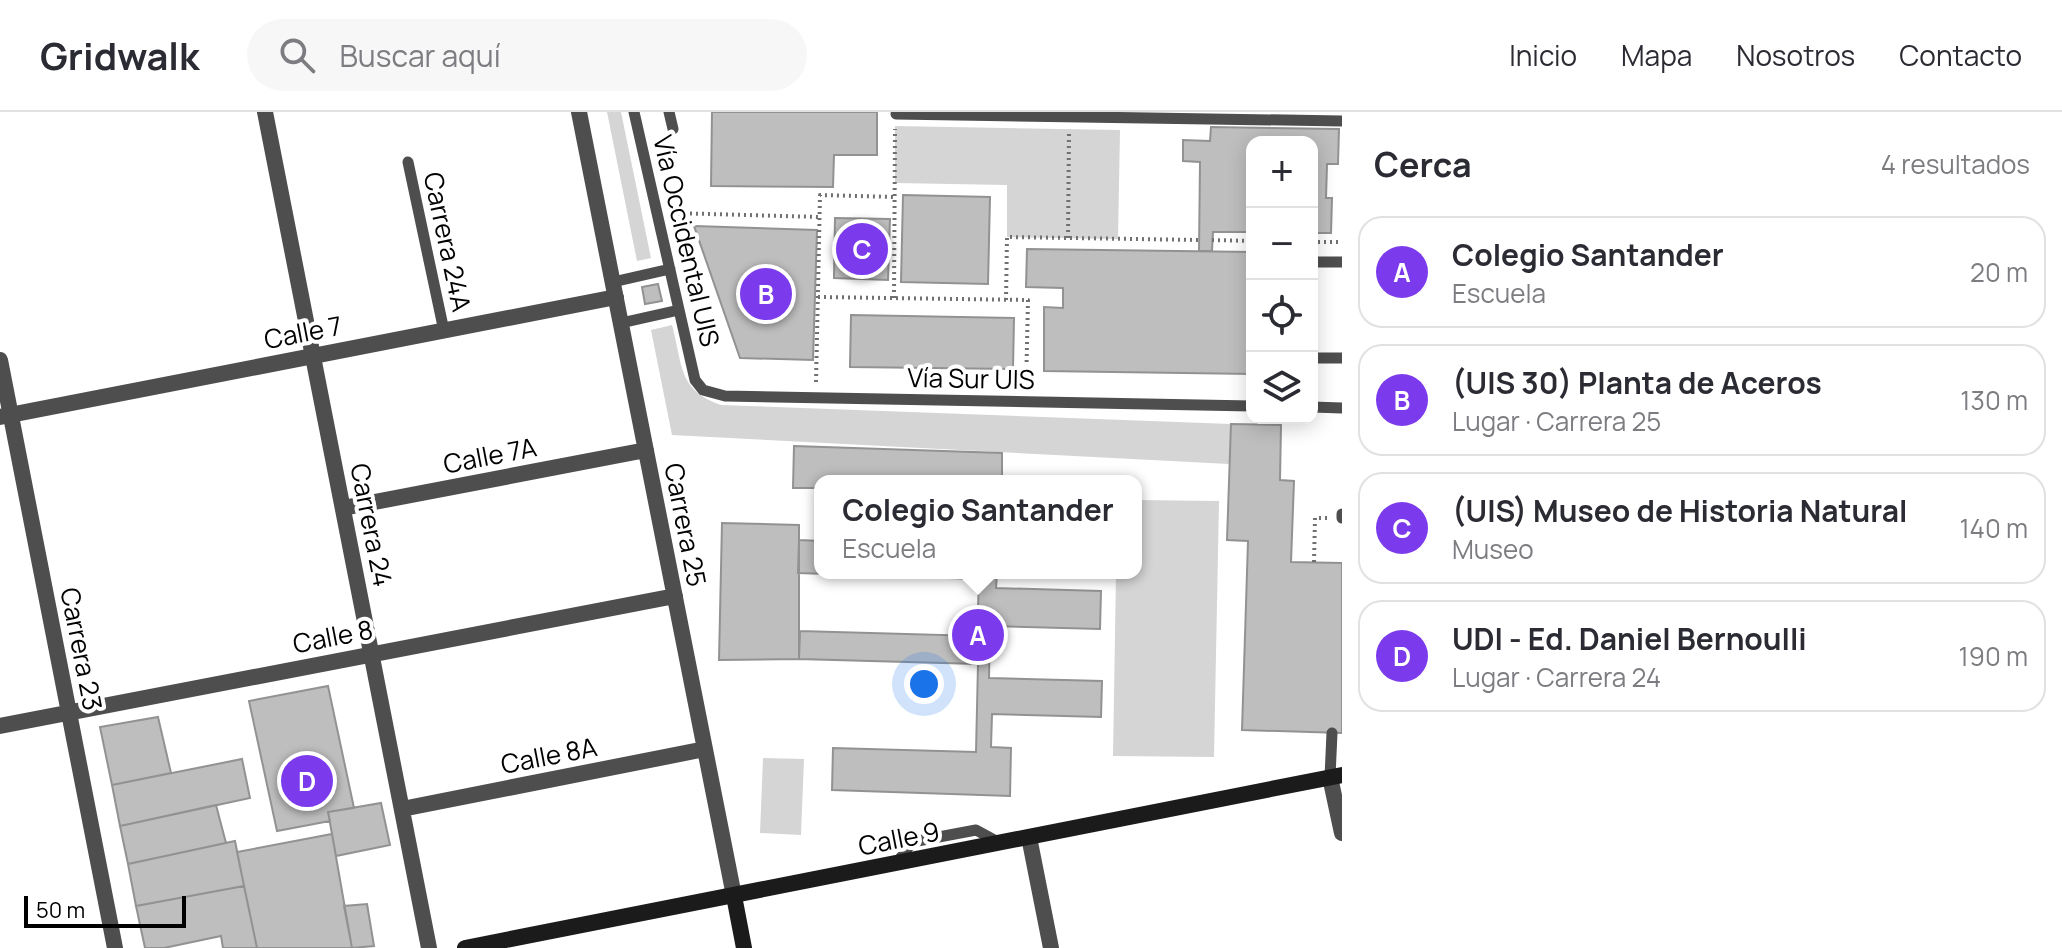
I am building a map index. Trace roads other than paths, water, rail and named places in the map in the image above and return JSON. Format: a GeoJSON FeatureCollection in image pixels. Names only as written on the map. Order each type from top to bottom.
{"type":"FeatureCollection","features":[{"type":"Feature","properties":{"kind":"street","name":"Carrera 24"},"geometry":{"type":"LineString","coordinates":[[265,112],[429,948]]}},
{"type":"Feature","properties":{"kind":"street","name":"Carrera 25"},"geometry":{"type":"LineString","coordinates":[[579,112],[744,948]]}},
{"type":"Feature","properties":{"kind":"street","name":"Calle 7"},"geometry":{"type":"LineString","coordinates":[[5,416],[444,331],[614,289]]}},
{"type":"Feature","properties":{"kind":"street","name":"Carrera 23"},"geometry":{"type":"LineString","coordinates":[[0,360],[5,416],[69,713],[115,948]]}},
{"type":"Feature","properties":{"kind":"street","name":"Calle 7A"},"geometry":{"type":"LineString","coordinates":[[343,508],[646,450]]}},
{"type":"Feature","properties":{"kind":"street","name":"Calle 8"},"geometry":{"type":"LineString","coordinates":[[0,726],[675,596]]}},
{"type":"Feature","properties":{"kind":"street","name":"Calle 8A"},"geometry":{"type":"LineString","coordinates":[[402,809],[705,749]]}},
{"type":"Feature","properties":{"kind":"street"},"geometry":{"type":"LineString","coordinates":[[1336,776],[1342,833]]}},
{"type":"Feature","properties":{"kind":"street","name":"Calle 9"},"geometry":{"type":"LineString","coordinates":[[465,948],[1336,776]]}},
{"type":"Feature","properties":{"kind":"street"},"geometry":{"type":"LineString","coordinates":[[1029,837],[1051,948]]}},
{"type":"Feature","properties":{"kind":"lane","name":"Vía Occidental UIS"},"geometry":{"type":"LineString","coordinates":[[634,112],[695,380]]}},
{"type":"Feature","properties":{"kind":"lane"},"geometry":{"type":"LineString","coordinates":[[669,112],[673,129]]}},
{"type":"Feature","properties":{"kind":"lane"},"geometry":{"type":"LineString","coordinates":[[896,114],[1323,116],[1342,121]]}},
{"type":"Feature","properties":{"kind":"lane","name":"Carrera 24A"},"geometry":{"type":"LineString","coordinates":[[408,162],[444,331]]}},
{"type":"Feature","properties":{"kind":"lane"},"geometry":{"type":"LineString","coordinates":[[1312,280],[1312,262],[1342,262]]}},
{"type":"Feature","properties":{"kind":"lane"},"geometry":{"type":"LineString","coordinates":[[614,289],[670,269]]}},
{"type":"Feature","properties":{"kind":"lane"},"geometry":{"type":"LineString","coordinates":[[621,323],[679,310]]}},
{"type":"Feature","properties":{"kind":"lane"},"geometry":{"type":"LineString","coordinates":[[1318,358],[1342,358]]}},
{"type":"Feature","properties":{"kind":"lane","name":"Vía Sur UIS"},"geometry":{"type":"LineString","coordinates":[[695,380],[712,394],[1246,406]]}},
{"type":"Feature","properties":{"kind":"lane"},"geometry":{"type":"LineString","coordinates":[[1318,407],[1342,408]]}},
{"type":"Feature","properties":{"kind":"lane"},"geometry":{"type":"LineString","coordinates":[[1332,733],[1336,776]]}},
{"type":"Feature","properties":{"kind":"place","name":"(UIS) Museo de Historia Natural"},"geometry":{"type":"Point","coordinates":[862,249]}},
{"type":"Feature","properties":{"kind":"place","name":"(UIS 30) Planta de Aceros"},"geometry":{"type":"Point","coordinates":[766,294]}},
{"type":"Feature","properties":{"kind":"place","name":"Colegio Santander"},"geometry":{"type":"Point","coordinates":[978,635]}},
{"type":"Feature","properties":{"kind":"place","name":"UDI - Ed. Daniel Bernoulli"},"geometry":{"type":"Point","coordinates":[307,781]}}]}
